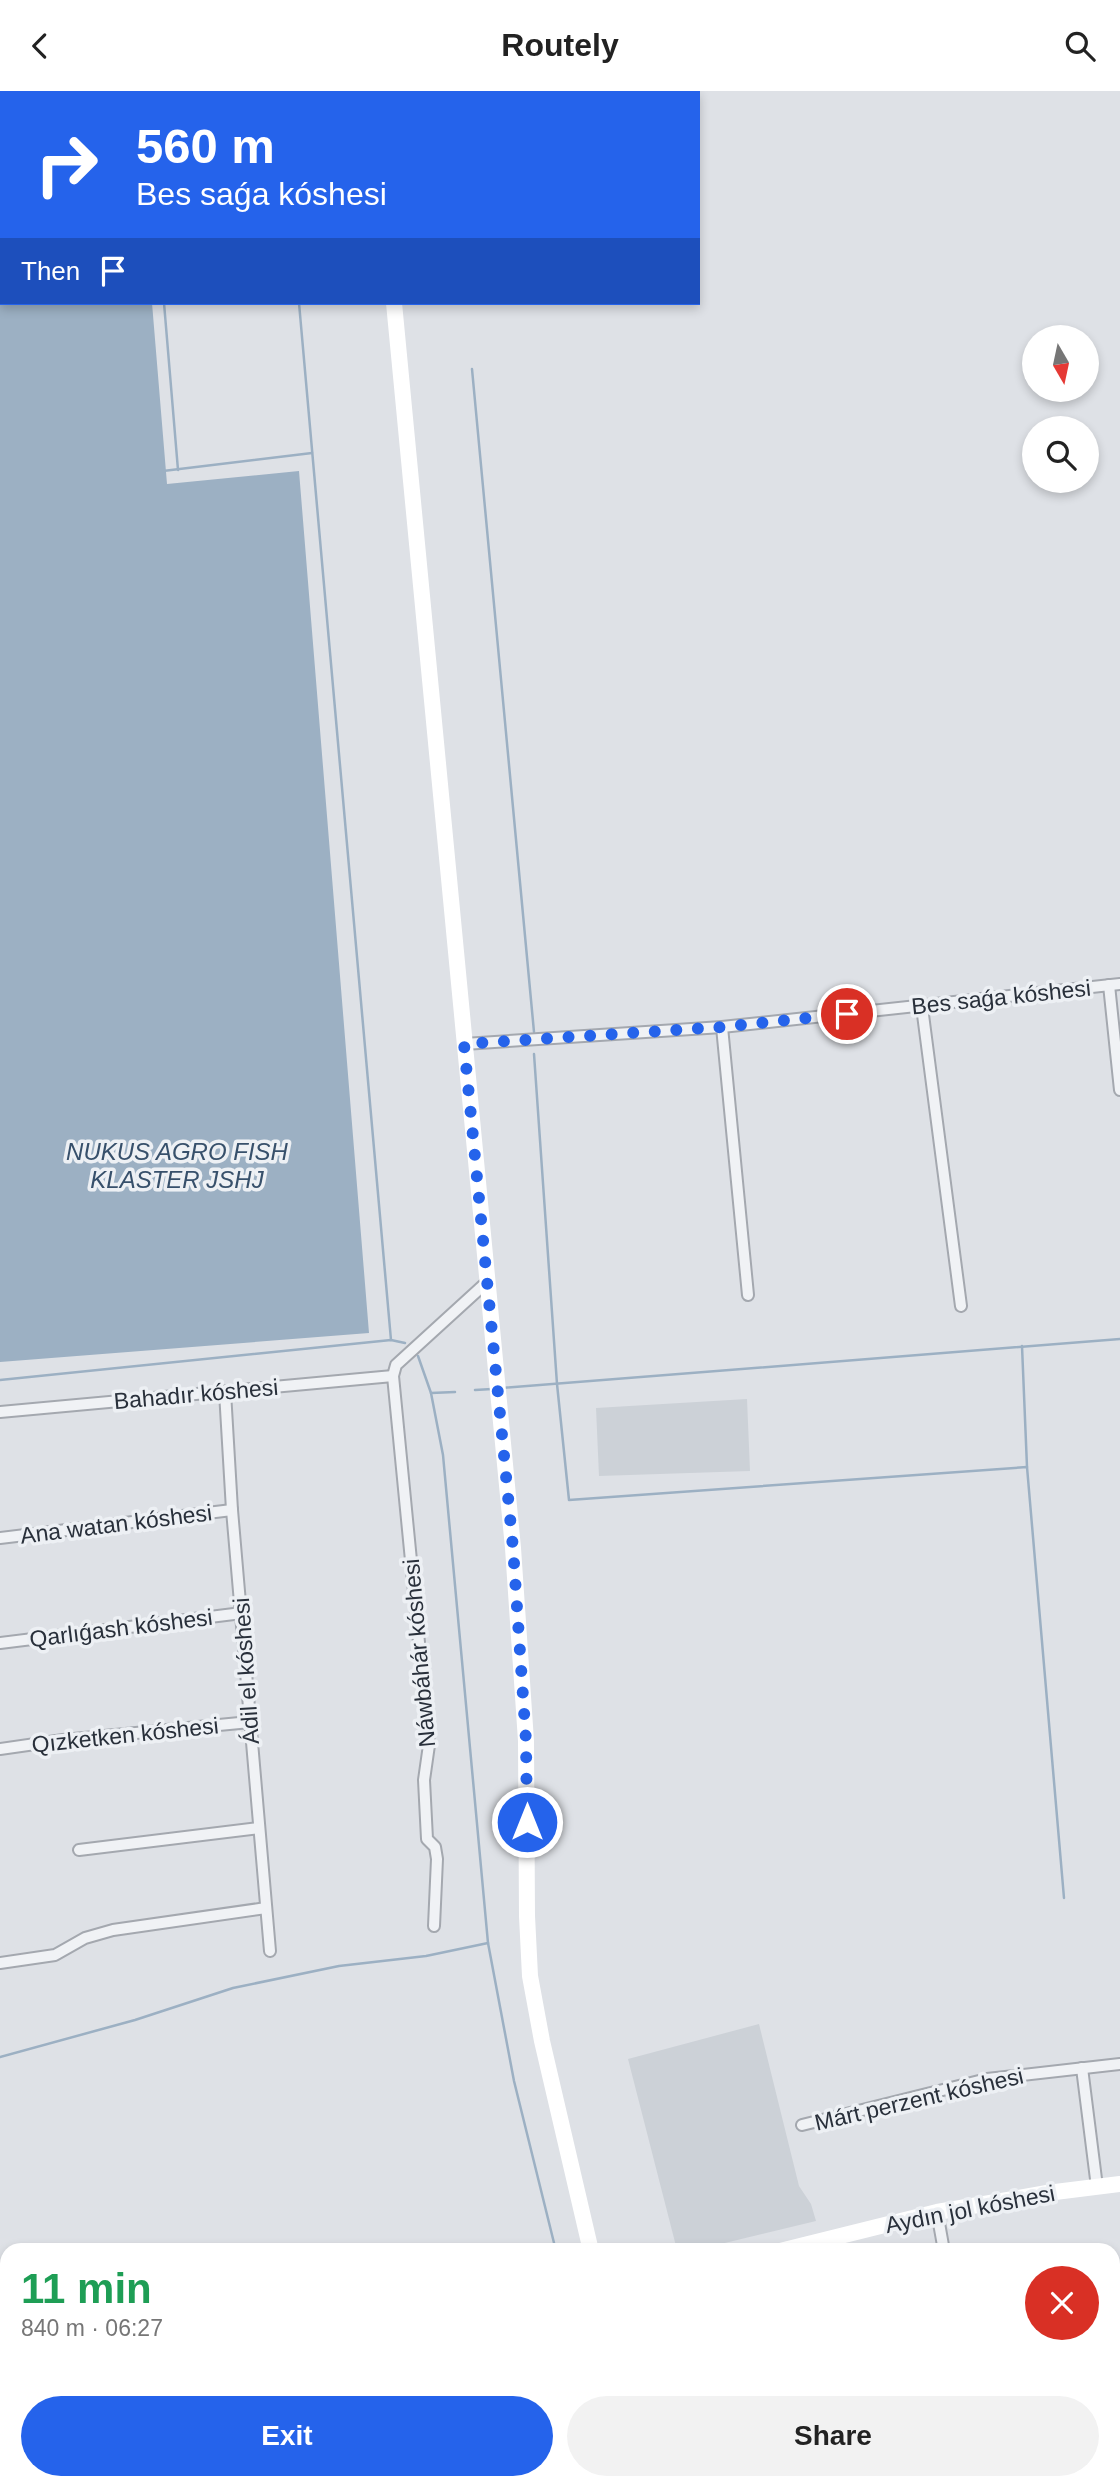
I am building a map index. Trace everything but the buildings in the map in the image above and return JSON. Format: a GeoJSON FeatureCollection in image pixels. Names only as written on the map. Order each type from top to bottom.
{"type":"FeatureCollection","features":[{"type":"Feature","properties":{"kind":"main road"},"geometry":{"type":"LineString","coordinates":[[394,305],[502,1428],[526,1741],[530,1976],[542,2041],[589,2243]]}},
{"type":"Feature","properties":{"kind":"main road","name":"Aydın jol kóshesi"},"geometry":{"type":"LineString","coordinates":[[812,2243],[937,2212],[1120,2184]]}},
{"type":"Feature","properties":{"kind":"street","name":"Bes saǵa kóshesi"},"geometry":{"type":"LineString","coordinates":[[464,1044],[722,1027],[1114,985]]}},
{"type":"Feature","properties":{"kind":"street"},"geometry":{"type":"LineString","coordinates":[[1114,985],[1120,1090]]}},
{"type":"Feature","properties":{"kind":"street"},"geometry":{"type":"LineString","coordinates":[[922,1007],[961,1305]]}},
{"type":"Feature","properties":{"kind":"street"},"geometry":{"type":"LineString","coordinates":[[722,1027],[748,1295]]}},
{"type":"Feature","properties":{"kind":"street"},"geometry":{"type":"LineString","coordinates":[[393,1376],[396,1365],[487,1282]]}},
{"type":"Feature","properties":{"kind":"street","name":"Bahadır kóshesi"},"geometry":{"type":"LineString","coordinates":[[0,1412],[393,1376]]}},
{"type":"Feature","properties":{"kind":"street","name":"Náwbáhár kóshesi"},"geometry":{"type":"LineString","coordinates":[[393,1376],[429,1745],[424,1780],[427,1839],[435,1847],[438,1860],[434,1926]]}},
{"type":"Feature","properties":{"kind":"street","name":"Ádil el kóshesi"},"geometry":{"type":"LineString","coordinates":[[225,1392],[232,1510],[270,1951]]}},
{"type":"Feature","properties":{"kind":"street","name":"Ana watan kóshesi"},"geometry":{"type":"LineString","coordinates":[[0,1538],[232,1510]]}},
{"type":"Feature","properties":{"kind":"street","name":"Qarlıǵash kóshesi"},"geometry":{"type":"LineString","coordinates":[[0,1643],[242,1613]]}},
{"type":"Feature","properties":{"kind":"street","name":"Qızketken kóshesi"},"geometry":{"type":"LineString","coordinates":[[0,1749],[63,1740],[250,1722]]}},
{"type":"Feature","properties":{"kind":"street"},"geometry":{"type":"LineString","coordinates":[[79,1850],[259,1828]]}},
{"type":"Feature","properties":{"kind":"street"},"geometry":{"type":"LineString","coordinates":[[0,1963],[55,1955],[85,1938],[113,1930],[266,1908]]}},
{"type":"Feature","properties":{"kind":"street","name":"Márt perzent kóshesi"},"geometry":{"type":"LineString","coordinates":[[802,2125],[987,2079],[1120,2064]]}},
{"type":"Feature","properties":{"kind":"street"},"geometry":{"type":"LineString","coordinates":[[1082,2068],[1097,2187]]}},
{"type":"Feature","properties":{"kind":"street"},"geometry":{"type":"LineString","coordinates":[[937,2212],[943,2243]]}},
{"type":"Feature","properties":{"kind":"shaded area"},"geometry":{"type":"Polygon","coordinates":[[[747,1399],[750,1471],[599,1476],[596,1408],[747,1399]]]}},
{"type":"Feature","properties":{"kind":"shaded area"},"geometry":{"type":"Polygon","coordinates":[[[759,2024],[799,2186],[811,2204],[816,2221],[725,2243],[675,2243],[628,2059],[759,2024]]]}},
{"type":"Feature","properties":{"kind":"water","name":"NUKUS AGRO FISH KLASTER JSHJ"},"geometry":{"type":"Polygon","coordinates":[[[0,305],[152,305],[167,484],[299,471],[369,1333],[0,1362],[0,305]]]}},
{"type":"Feature","properties":{"kind":"waterway"},"geometry":{"type":"LineString","coordinates":[[164,305],[178,470]]}},
{"type":"Feature","properties":{"kind":"waterway"},"geometry":{"type":"LineString","coordinates":[[299,305],[391,1340]]}},
{"type":"Feature","properties":{"kind":"waterway"},"geometry":{"type":"LineString","coordinates":[[472,369],[534,1032]]}},
{"type":"Feature","properties":{"kind":"waterway"},"geometry":{"type":"LineString","coordinates":[[163,471],[312,453]]}},
{"type":"Feature","properties":{"kind":"waterway"},"geometry":{"type":"LineString","coordinates":[[534,1054],[557,1384],[569,1500],[1027,1467],[1064,1898]]}},
{"type":"Feature","properties":{"kind":"waterway"},"geometry":{"type":"LineString","coordinates":[[502,1388],[1120,1339]]}},
{"type":"Feature","properties":{"kind":"waterway"},"geometry":{"type":"LineString","coordinates":[[0,1380],[391,1340],[405,1343]]}},
{"type":"Feature","properties":{"kind":"waterway"},"geometry":{"type":"LineString","coordinates":[[1022,1346],[1027,1467]]}},
{"type":"Feature","properties":{"kind":"waterway"},"geometry":{"type":"LineString","coordinates":[[418,1356],[431,1393]]}},
{"type":"Feature","properties":{"kind":"waterway"},"geometry":{"type":"LineString","coordinates":[[475,1390],[492,1389]]}},
{"type":"Feature","properties":{"kind":"waterway"},"geometry":{"type":"LineString","coordinates":[[455,1392],[431,1393],[443,1455],[488,1943],[514,2081],[554,2243]]}},
{"type":"Feature","properties":{"kind":"waterway"},"geometry":{"type":"LineString","coordinates":[[0,2057],[135,2020],[233,1988],[339,1966],[426,1956],[488,1943]]}},
{"type":"Feature","properties":{"kind":"route"},"geometry":{"type":"LineString","coordinates":[[527,1822],[526,1741],[513,1548],[464,1044],[722,1027],[847,1014]]}}]}
